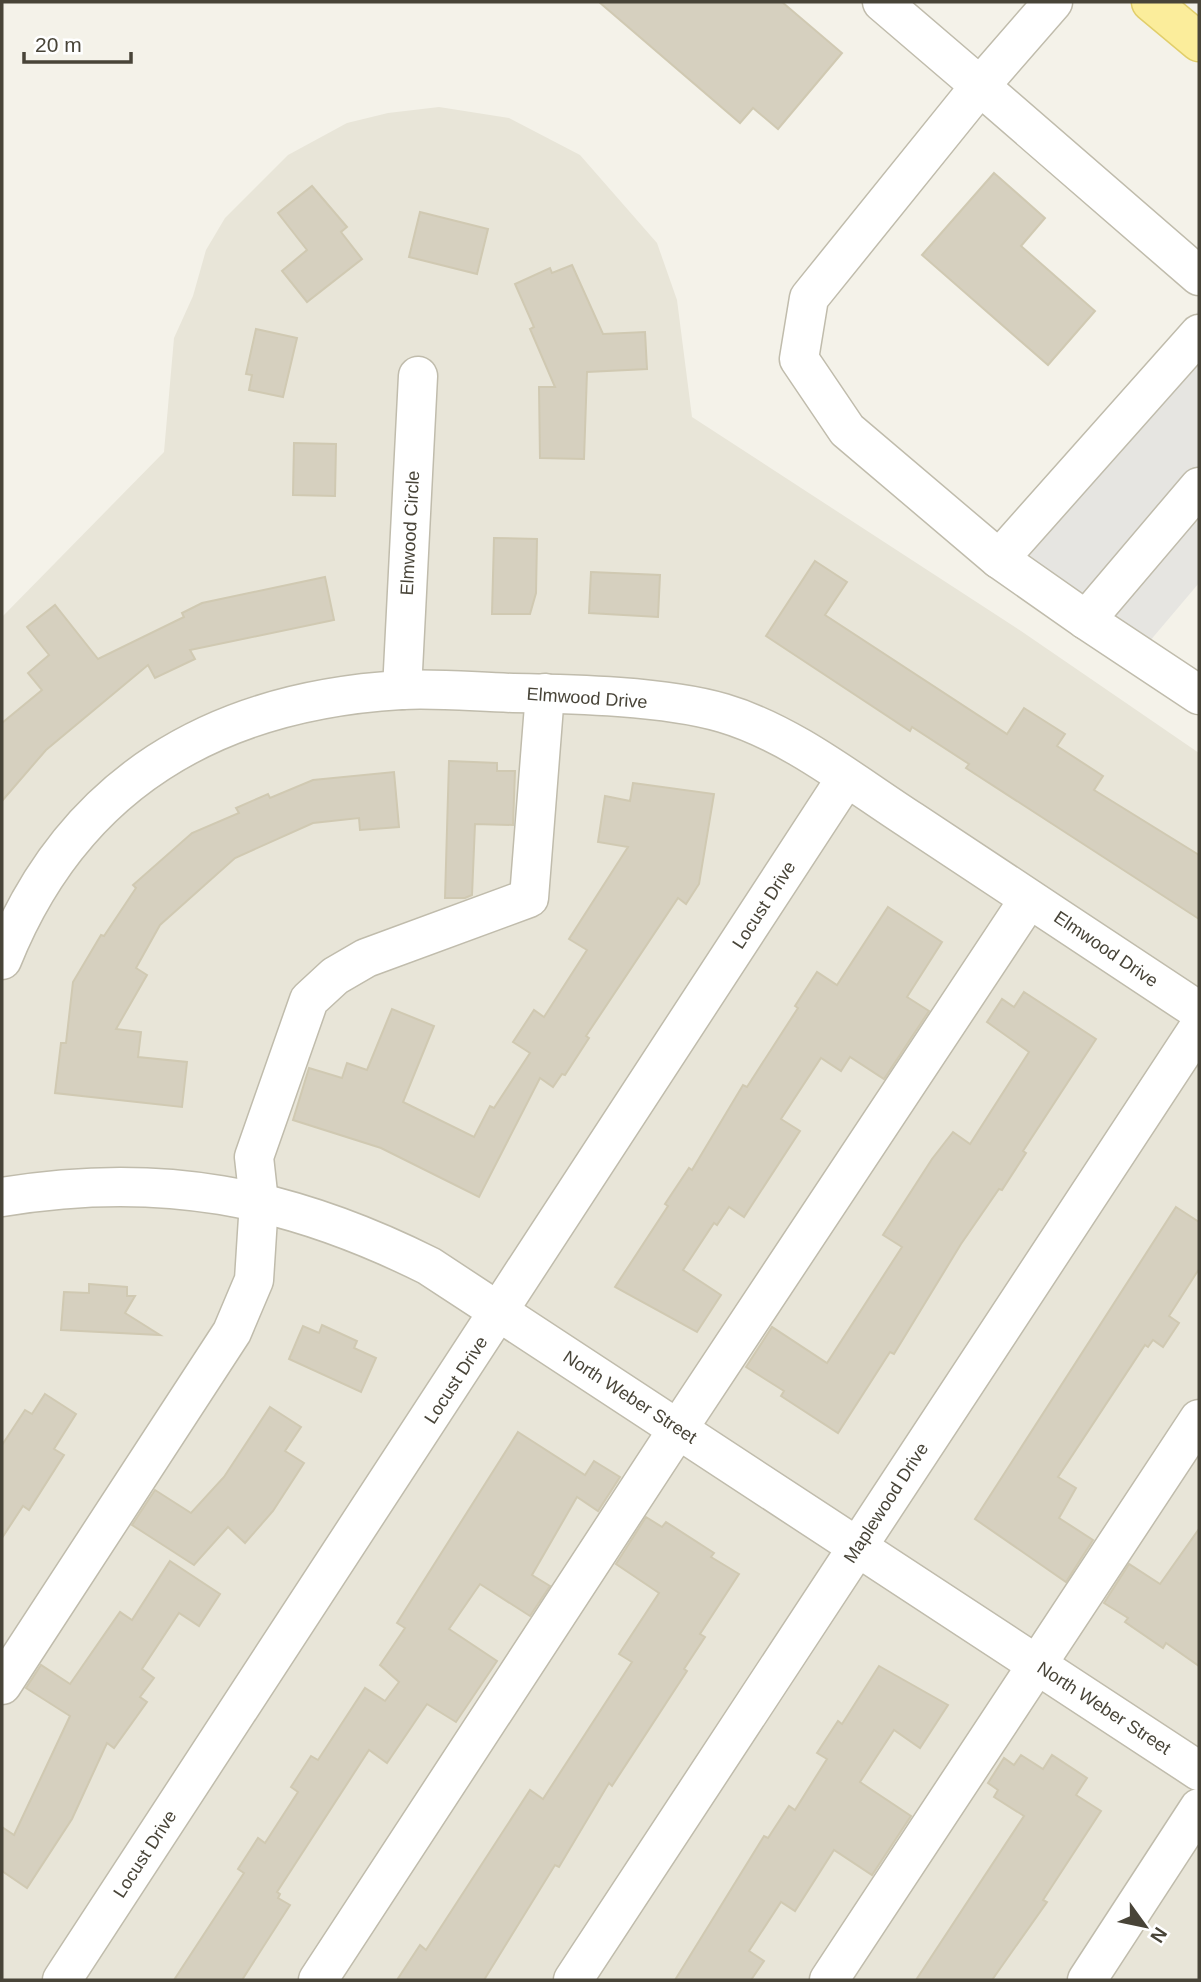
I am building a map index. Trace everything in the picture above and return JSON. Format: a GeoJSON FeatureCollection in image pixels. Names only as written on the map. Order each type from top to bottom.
{"type":"FeatureCollection","features":[{"type":"Feature","properties":{"kind":"main road"},"geometry":{"type":"LineString","coordinates":[[1151,2],[1199,41]]}},
{"type":"Feature","properties":{"kind":"street"},"geometry":{"type":"LineString","coordinates":[[882,2],[1199,276]]}},
{"type":"Feature","properties":{"kind":"street"},"geometry":{"type":"LineString","coordinates":[[1053,2],[980,86],[809,298],[799,359],[847,430],[999,559],[1199,695]]}},
{"type":"Feature","properties":{"kind":"street"},"geometry":{"type":"LineString","coordinates":[[999,559],[1199,334]]}},
{"type":"Feature","properties":{"kind":"street","name":"Elmwood Circle"},"geometry":{"type":"LineString","coordinates":[[402,690],[418,376]]}},
{"type":"Feature","properties":{"kind":"street"},"geometry":{"type":"LineString","coordinates":[[1086,620],[1199,487]]}},
{"type":"Feature","properties":{"kind":"street","name":"Elmwood Drive"},"geometry":{"type":"LineString","coordinates":[[2,960],[20,914],[60,853],[113,797],[163,758],[215,730],[266,711],[316,700],[402,690],[545,693],[671,704],[723,713],[775,734],[1199,1011]]}},
{"type":"Feature","properties":{"kind":"street"},"geometry":{"type":"LineString","coordinates":[[2,1685],[232,1332],[254,1280],[259,1202],[254,1157],[309,1000],[335,976],[366,958],[529,898],[545,693]]}},
{"type":"Feature","properties":{"kind":"street","name":"Locust Drive"},"geometry":{"type":"LineString","coordinates":[[62,1980],[500,1313],[846,778]]}},
{"type":"Feature","properties":{"kind":"street"},"geometry":{"type":"LineString","coordinates":[[318,1980],[1029,899]]}},
{"type":"Feature","properties":{"kind":"street","name":"Maplewood Drive"},"geometry":{"type":"LineString","coordinates":[[573,1980],[1199,1027]]}},
{"type":"Feature","properties":{"kind":"street","name":"North Weber Street"},"geometry":{"type":"LineString","coordinates":[[2,1197],[110,1184],[259,1202],[371,1237],[429,1266],[859,1545],[1199,1771]]}},
{"type":"Feature","properties":{"kind":"street"},"geometry":{"type":"LineString","coordinates":[[829,1980],[1199,1419]]}},
{"type":"Feature","properties":{"kind":"street"},"geometry":{"type":"LineString","coordinates":[[1087,1980],[1199,1808]]}},
{"type":"Feature","properties":{"kind":"shaded area"},"geometry":{"type":"Polygon","coordinates":[[[439,107],[509,118],[580,155],[657,243],[677,300],[692,417],[1021,631],[1199,753],[1199,1980],[2,1980],[2,617],[164,452],[174,338],[193,296],[206,250],[225,218],[288,155],[347,123],[388,113],[439,107]]]}},
{"type":"Feature","properties":{"kind":"shaded area"},"geometry":{"type":"Polygon","coordinates":[[[1199,310],[1199,583],[1127,668],[992,554],[1199,310]]]}},
{"type":"Feature","properties":{"kind":"building"},"geometry":{"type":"Polygon","coordinates":[[[599,2],[782,2],[842,53],[778,129],[753,108],[740,123],[599,2]]]}},
{"type":"Feature","properties":{"kind":"building"},"geometry":{"type":"Polygon","coordinates":[[[994,173],[1045,218],[1021,246],[1095,311],[1048,365],[922,255],[994,173]]]}},
{"type":"Feature","properties":{"kind":"building"},"geometry":{"type":"Polygon","coordinates":[[[312,186],[347,227],[341,232],[362,259],[307,302],[282,271],[307,250],[278,213],[312,186]]]}},
{"type":"Feature","properties":{"kind":"building"},"geometry":{"type":"Polygon","coordinates":[[[420,212],[488,229],[477,274],[409,257],[420,212]]]}},
{"type":"Feature","properties":{"kind":"building"},"geometry":{"type":"Polygon","coordinates":[[[572,265],[603,334],[645,332],[647,369],[587,372],[584,459],[540,458],[539,387],[555,387],[530,329],[534,327],[515,284],[550,268],[552,273],[572,265]]]}},
{"type":"Feature","properties":{"kind":"building"},"geometry":{"type":"Polygon","coordinates":[[[256,329],[297,338],[283,397],[249,390],[252,375],[246,374],[256,329]]]}},
{"type":"Feature","properties":{"kind":"building"},"geometry":{"type":"Polygon","coordinates":[[[294,443],[336,444],[335,496],[293,495],[294,443]]]}},
{"type":"Feature","properties":{"kind":"building"},"geometry":{"type":"Polygon","coordinates":[[[494,538],[537,539],[536,593],[530,614],[492,614],[494,538]]]}},
{"type":"Feature","properties":{"kind":"building"},"geometry":{"type":"Polygon","coordinates":[[[815,561],[847,582],[825,615],[1007,734],[1024,708],[1065,734],[1057,746],[1103,776],[1094,790],[1199,855],[1199,919],[966,768],[969,764],[912,727],[910,731],[766,636],[815,561]]]}},
{"type":"Feature","properties":{"kind":"building"},"geometry":{"type":"Polygon","coordinates":[[[591,572],[660,575],[658,617],[589,613],[591,572]]]}},
{"type":"Feature","properties":{"kind":"building"},"geometry":{"type":"Polygon","coordinates":[[[325,577],[334,620],[190,650],[195,659],[155,678],[148,665],[46,750],[2,801],[2,723],[42,690],[28,673],[49,655],[27,627],[55,605],[98,659],[184,617],[182,613],[202,603],[325,577]]]}},
{"type":"Feature","properties":{"kind":"building"},"geometry":{"type":"Polygon","coordinates":[[[449,761],[497,763],[497,771],[515,771],[513,825],[475,824],[472,895],[465,898],[445,898],[449,761]]]}},
{"type":"Feature","properties":{"kind":"building"},"geometry":{"type":"Polygon","coordinates":[[[394,772],[399,827],[360,830],[359,818],[313,823],[235,858],[160,925],[136,968],[147,975],[116,1029],[141,1032],[138,1057],[187,1062],[182,1107],[55,1093],[61,1043],[66,1043],[73,982],[101,935],[104,936],[136,888],[133,885],[192,833],[239,813],[236,808],[268,794],[270,798],[313,780],[394,772]]]}},
{"type":"Feature","properties":{"kind":"building"},"geometry":{"type":"Polygon","coordinates":[[[633,783],[714,794],[699,884],[686,904],[678,898],[586,1036],[589,1038],[565,1075],[562,1074],[553,1087],[540,1078],[479,1197],[381,1148],[293,1120],[309,1068],[342,1078],[347,1063],[367,1070],[392,1009],[434,1026],[403,1102],[474,1137],[490,1106],[494,1108],[530,1053],[513,1042],[534,1010],[544,1017],[587,950],[569,939],[628,847],[598,842],[605,796],[630,801],[633,783]]]}},
{"type":"Feature","properties":{"kind":"building"},"geometry":{"type":"Polygon","coordinates":[[[888,907],[942,942],[907,997],[929,1011],[884,1079],[850,1057],[841,1071],[821,1058],[781,1119],[800,1131],[744,1217],[729,1207],[717,1225],[714,1223],[683,1270],[721,1295],[697,1332],[615,1287],[668,1206],[665,1204],[689,1168],[692,1170],[743,1085],[747,1087],[798,1008],[795,1006],[817,972],[837,985],[888,907]]]}},
{"type":"Feature","properties":{"kind":"building"},"geometry":{"type":"Polygon","coordinates":[[[1024,992],[1096,1039],[1023,1151],[1026,1153],[1002,1190],[999,1189],[961,1244],[894,1354],[890,1352],[838,1433],[781,1396],[784,1391],[746,1367],[772,1327],[827,1363],[902,1247],[883,1235],[932,1159],[953,1132],[970,1144],[1029,1052],[987,1022],[1002,999],[1014,1007],[1024,992]]]}},
{"type":"Feature","properties":{"kind":"building"},"geometry":{"type":"Polygon","coordinates":[[[1176,1207],[1199,1222],[1199,1269],[1169,1316],[1179,1323],[1163,1347],[1153,1340],[1148,1347],[1145,1345],[1058,1477],[1076,1488],[1059,1518],[1093,1540],[1066,1582],[975,1519],[1176,1207]]]}},
{"type":"Feature","properties":{"kind":"building"},"geometry":{"type":"Polygon","coordinates":[[[89,1284],[127,1287],[127,1296],[135,1296],[125,1313],[160,1335],[61,1330],[64,1292],[89,1293],[89,1284]]]}},
{"type":"Feature","properties":{"kind":"building"},"geometry":{"type":"Polygon","coordinates":[[[322,1325],[357,1341],[354,1348],[376,1358],[361,1392],[289,1359],[303,1326],[319,1333],[322,1325]]]}},
{"type":"Feature","properties":{"kind":"building"},"geometry":{"type":"Polygon","coordinates":[[[45,1394],[76,1414],[54,1449],[64,1455],[29,1510],[23,1506],[2,1538],[2,1445],[25,1410],[32,1414],[45,1394]]]}},
{"type":"Feature","properties":{"kind":"building"},"geometry":{"type":"Polygon","coordinates":[[[270,1407],[301,1427],[285,1451],[304,1463],[273,1511],[245,1543],[228,1527],[194,1565],[132,1525],[155,1490],[191,1513],[224,1477],[270,1407]]]}},
{"type":"Feature","properties":{"kind":"building"},"geometry":{"type":"Polygon","coordinates":[[[518,1432],[585,1475],[594,1461],[620,1477],[598,1511],[577,1497],[532,1575],[550,1586],[530,1616],[480,1584],[449,1629],[497,1661],[456,1722],[427,1704],[387,1763],[369,1750],[277,1892],[280,1894],[278,1898],[290,1905],[242,1980],[174,1980],[244,1873],[238,1869],[258,1838],[265,1843],[298,1792],[291,1787],[311,1756],[318,1760],[365,1688],[385,1701],[399,1682],[380,1665],[405,1628],[397,1623],[518,1432]]]}},
{"type":"Feature","properties":{"kind":"building"},"geometry":{"type":"Polygon","coordinates":[[[646,1517],[662,1527],[666,1522],[714,1553],[711,1557],[739,1574],[700,1634],[705,1637],[684,1669],[687,1671],[612,1786],[609,1783],[559,1867],[555,1865],[484,1980],[397,1980],[420,1945],[426,1950],[530,1790],[543,1799],[632,1662],[619,1654],[659,1593],[616,1564],[646,1517]]]}},
{"type":"Feature","properties":{"kind":"building"},"geometry":{"type":"Polygon","coordinates":[[[1199,1529],[1199,1666],[1166,1643],[1163,1648],[1125,1622],[1128,1618],[1104,1603],[1129,1564],[1160,1584],[1199,1529]]]}},
{"type":"Feature","properties":{"kind":"building"},"geometry":{"type":"Polygon","coordinates":[[[170,1561],[220,1594],[199,1626],[179,1613],[142,1669],[154,1678],[140,1697],[147,1702],[114,1748],[107,1743],[72,1819],[27,1888],[2,1871],[2,1827],[14,1835],[70,1716],[26,1688],[41,1665],[70,1684],[120,1612],[132,1620],[170,1561]]]}},
{"type":"Feature","properties":{"kind":"building"},"geometry":{"type":"Polygon","coordinates":[[[879,1666],[948,1705],[920,1748],[894,1730],[860,1782],[911,1816],[872,1875],[834,1850],[795,1911],[781,1902],[749,1951],[764,1961],[751,1980],[675,1980],[764,1836],[768,1838],[789,1806],[795,1810],[827,1759],[817,1753],[838,1721],[842,1724],[879,1666]]]}},
{"type":"Feature","properties":{"kind":"building"},"geometry":{"type":"Polygon","coordinates":[[[1021,1755],[1043,1769],[1052,1755],[1087,1778],[1076,1795],[1101,1811],[1043,1900],[1047,1902],[992,1980],[916,1980],[1024,1816],[994,1797],[998,1790],[988,1783],[1004,1758],[1014,1765],[1021,1755]]]}}]}
